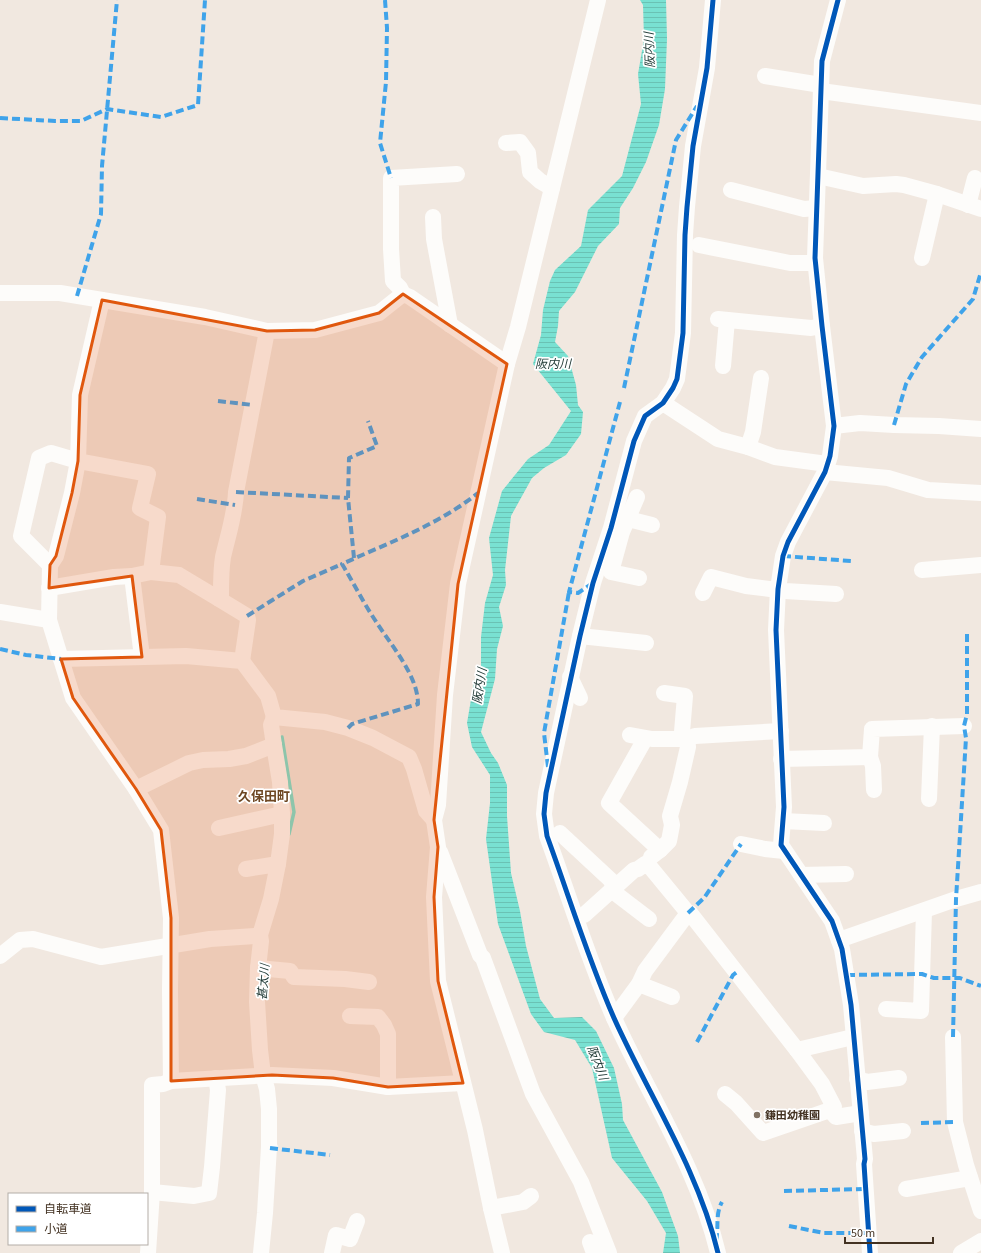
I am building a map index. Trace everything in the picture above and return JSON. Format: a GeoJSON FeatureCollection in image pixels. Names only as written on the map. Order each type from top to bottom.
{"type":"FeatureCollection","features":[{"type":"Feature","properties":{"kind":"street"},"geometry":{"type":"LineString","coordinates":[[598,0],[518,327],[507,364],[458,584],[444,695],[438,805],[434,820],[438,846],[480,955],[483,958],[533,1094],[581,1182],[609,1253]]}},
{"type":"Feature","properties":{"kind":"street"},"geometry":{"type":"LineString","coordinates":[[639,578],[611,572],[621,526],[634,441],[645,416],[663,403],[677,379],[681,352],[687,207],[693,146],[707,68],[713,0]]}},
{"type":"Feature","properties":{"kind":"street"},"geometry":{"type":"LineString","coordinates":[[838,0],[822,61],[815,263],[834,426],[826,468],[788,542],[783,556],[778,589],[776,630],[784,807],[781,845],[832,922],[842,949],[847,975],[861,1113],[870,1253]]}},
{"type":"Feature","properties":{"kind":"street"},"geometry":{"type":"LineString","coordinates":[[765,76],[821,88],[981,113]]}},
{"type":"Feature","properties":{"kind":"street"},"geometry":{"type":"LineString","coordinates":[[506,143],[520,142],[528,153],[530,172],[540,181],[552,188]]}},
{"type":"Feature","properties":{"kind":"street"},"geometry":{"type":"LineString","coordinates":[[457,174],[391,178],[384,250],[393,281],[400,288],[403,294],[410,297],[507,364]]}},
{"type":"Feature","properties":{"kind":"street"},"geometry":{"type":"LineString","coordinates":[[818,176],[863,186],[904,185],[975,207],[975,178]]}},
{"type":"Feature","properties":{"kind":"street"},"geometry":{"type":"LineString","coordinates":[[731,190],[804,209],[816,208]]}},
{"type":"Feature","properties":{"kind":"street"},"geometry":{"type":"LineString","coordinates":[[922,258],[937,194]]}},
{"type":"Feature","properties":{"kind":"street"},"geometry":{"type":"LineString","coordinates":[[433,217],[434,239],[450,325]]}},
{"type":"Feature","properties":{"kind":"street"},"geometry":{"type":"LineString","coordinates":[[699,245],[790,263],[815,263]]}},
{"type":"Feature","properties":{"kind":"street"},"geometry":{"type":"LineString","coordinates":[[0,293],[60,293],[205,317],[267,331],[315,330],[379,313],[403,294]]}},
{"type":"Feature","properties":{"kind":"street"},"geometry":{"type":"LineString","coordinates":[[102,300],[80,395],[78,461],[72,493],[56,556],[50,565],[49,620],[73,698],[136,789],[161,830],[171,918],[171,1081]]}},
{"type":"Feature","properties":{"kind":"street"},"geometry":{"type":"LineString","coordinates":[[723,366],[723,320],[811,328],[822,326]]}},
{"type":"Feature","properties":{"kind":"street"},"geometry":{"type":"LineString","coordinates":[[219,599],[221,594],[223,558],[235,505],[236,492],[267,331]]}},
{"type":"Feature","properties":{"kind":"street"},"geometry":{"type":"LineString","coordinates":[[748,447],[753,432],[761,378]]}},
{"type":"Feature","properties":{"kind":"street"},"geometry":{"type":"LineString","coordinates":[[663,403],[718,439],[748,447],[775,457],[826,468],[888,478],[928,490],[981,493]]}},
{"type":"Feature","properties":{"kind":"street"},"geometry":{"type":"LineString","coordinates":[[834,426],[860,423],[894,426],[939,426],[981,430]]}},
{"type":"Feature","properties":{"kind":"street"},"geometry":{"type":"LineString","coordinates":[[50,565],[21,536],[39,458],[51,453],[78,461],[148,474],[140,508],[158,517],[151,572]]}},
{"type":"Feature","properties":{"kind":"street"},"geometry":{"type":"LineString","coordinates":[[637,497],[593,583],[570,677],[546,793],[544,814],[547,836],[614,1018],[670,1130],[699,1194],[718,1253]]}},
{"type":"Feature","properties":{"kind":"street"},"geometry":{"type":"LineString","coordinates":[[621,526],[652,525]]}},
{"type":"Feature","properties":{"kind":"street"},"geometry":{"type":"LineString","coordinates":[[922,570],[981,566]]}},
{"type":"Feature","properties":{"kind":"street"},"geometry":{"type":"LineString","coordinates":[[49,588],[151,572],[179,575],[247,616],[248,620],[242,661],[268,696],[274,717],[271,725],[280,782],[282,814],[282,834],[278,864],[271,899],[260,935],[262,969],[257,1002],[260,1050],[267,1074],[269,1109],[269,1148],[266,1206],[261,1253]]}},
{"type":"Feature","properties":{"kind":"street"},"geometry":{"type":"LineString","coordinates":[[132,576],[142,657]]}},
{"type":"Feature","properties":{"kind":"street"},"geometry":{"type":"LineString","coordinates":[[703,593],[711,578],[746,586],[785,591],[836,594]]}},
{"type":"Feature","properties":{"kind":"street"},"geometry":{"type":"LineString","coordinates":[[0,612],[49,620]]}},
{"type":"Feature","properties":{"kind":"street"},"geometry":{"type":"LineString","coordinates":[[580,636],[646,643]]}},
{"type":"Feature","properties":{"kind":"street"},"geometry":{"type":"LineString","coordinates":[[61,659],[186,656],[242,661]]}},
{"type":"Feature","properties":{"kind":"street"},"geometry":{"type":"LineString","coordinates":[[570,677],[580,698]]}},
{"type":"Feature","properties":{"kind":"street"},"geometry":{"type":"LineString","coordinates":[[576,916],[584,916],[634,870],[645,864],[649,858],[669,841],[672,825],[670,816],[688,747],[687,739],[682,732],[685,696],[664,693]]}},
{"type":"Feature","properties":{"kind":"street"},"geometry":{"type":"LineString","coordinates":[[274,717],[325,722],[348,728],[373,738],[409,757],[426,811],[434,820]]}},
{"type":"Feature","properties":{"kind":"street"},"geometry":{"type":"LineString","coordinates":[[929,799],[932,726]]}},
{"type":"Feature","properties":{"kind":"street"},"geometry":{"type":"LineString","coordinates":[[874,790],[873,766],[870,757],[872,729],[964,726]]}},
{"type":"Feature","properties":{"kind":"street"},"geometry":{"type":"LineString","coordinates":[[660,850],[609,803],[637,737],[687,739],[695,736],[781,731]]}},
{"type":"Feature","properties":{"kind":"street"},"geometry":{"type":"LineString","coordinates":[[136,789],[190,763],[203,760],[229,759],[246,756],[274,745]]}},
{"type":"Feature","properties":{"kind":"street"},"geometry":{"type":"LineString","coordinates":[[782,759],[870,757]]}},
{"type":"Feature","properties":{"kind":"street"},"geometry":{"type":"LineString","coordinates":[[219,828],[282,814]]}},
{"type":"Feature","properties":{"kind":"street"},"geometry":{"type":"LineString","coordinates":[[783,821],[824,823]]}},
{"type":"Feature","properties":{"kind":"street"},"geometry":{"type":"LineString","coordinates":[[560,832],[614,888],[649,919]]}},
{"type":"Feature","properties":{"kind":"street"},"geometry":{"type":"LineString","coordinates":[[741,844],[784,851]]}},
{"type":"Feature","properties":{"kind":"street"},"geometry":{"type":"LineString","coordinates":[[438,846],[434,897],[438,981],[475,1130],[502,1253]]}},
{"type":"Feature","properties":{"kind":"street"},"geometry":{"type":"LineString","coordinates":[[246,869],[278,864]]}},
{"type":"Feature","properties":{"kind":"street"},"geometry":{"type":"LineString","coordinates":[[645,864],[651,868],[688,913],[690,913],[797,1050],[822,1084],[834,1107],[830,1110],[763,1133],[736,1102],[724,1094]]}},
{"type":"Feature","properties":{"kind":"street"},"geometry":{"type":"LineString","coordinates":[[801,875],[846,874]]}},
{"type":"Feature","properties":{"kind":"street"},"geometry":{"type":"LineString","coordinates":[[839,940],[956,899],[981,892]]}},
{"type":"Feature","properties":{"kind":"street"},"geometry":{"type":"LineString","coordinates":[[434,897],[445,894],[457,896]]}},
{"type":"Feature","properties":{"kind":"street"},"geometry":{"type":"LineString","coordinates":[[886,1009],[921,1011],[924,911]]}},
{"type":"Feature","properties":{"kind":"street"},"geometry":{"type":"LineString","coordinates":[[614,1018],[639,984],[645,971],[688,913]]}},
{"type":"Feature","properties":{"kind":"street"},"geometry":{"type":"LineString","coordinates":[[0,956],[20,940],[33,939],[100,957],[210,939],[260,935]]}},
{"type":"Feature","properties":{"kind":"street"},"geometry":{"type":"LineString","coordinates":[[262,969],[290,971],[294,977],[345,979],[369,982]]}},
{"type":"Feature","properties":{"kind":"street"},"geometry":{"type":"LineString","coordinates":[[639,984],[672,997]]}},
{"type":"Feature","properties":{"kind":"street"},"geometry":{"type":"LineString","coordinates":[[350,1016],[378,1017],[384,1025],[388,1034],[388,1087]]}},
{"type":"Feature","properties":{"kind":"street"},"geometry":{"type":"LineString","coordinates":[[797,1050],[853,1037]]}},
{"type":"Feature","properties":{"kind":"street"},"geometry":{"type":"LineString","coordinates":[[953,1037],[955,1122],[970,1178],[981,1211]]}},
{"type":"Feature","properties":{"kind":"street"},"geometry":{"type":"LineString","coordinates":[[148,1253],[152,1192],[152,1086],[171,1081],[267,1074],[333,1078],[388,1087],[463,1083]]}},
{"type":"Feature","properties":{"kind":"street"},"geometry":{"type":"LineString","coordinates":[[152,1192],[194,1196],[209,1193],[218,1090],[216,1078]]}},
{"type":"Feature","properties":{"kind":"street"},"geometry":{"type":"LineString","coordinates":[[857,1079],[867,1082],[899,1078]]}},
{"type":"Feature","properties":{"kind":"street"},"geometry":{"type":"LineString","coordinates":[[830,1110],[836,1117],[861,1113]]}},
{"type":"Feature","properties":{"kind":"street"},"geometry":{"type":"LineString","coordinates":[[862,1131],[874,1134],[904,1132]]}},
{"type":"Feature","properties":{"kind":"street"},"geometry":{"type":"LineString","coordinates":[[906,1189],[970,1178]]}},
{"type":"Feature","properties":{"kind":"street"},"geometry":{"type":"LineString","coordinates":[[491,1208],[523,1202],[531,1196]]}},
{"type":"Feature","properties":{"kind":"street"},"geometry":{"type":"LineString","coordinates":[[332,1253],[336,1235],[350,1239],[357,1221]]}},
{"type":"Feature","properties":{"kind":"street"},"geometry":{"type":"LineString","coordinates":[[961,1253],[979,1246]]}},
{"type":"Feature","properties":{"kind":"highlighted area"},"geometry":{"type":"Polygon","coordinates":[[[403,294],[507,364],[458,584],[434,820],[438,847],[434,897],[438,981],[463,1083],[388,1087],[333,1078],[272,1075],[171,1081],[171,918],[161,830],[136,789],[73,698],[61,659],[142,657],[132,576],[49,588],[50,565],[56,556],[72,493],[78,461],[80,395],[102,300],[267,331],[315,330],[379,313],[403,294]]]}},
{"type":"Feature","properties":{"kind":"water","name":"阪内川"},"geometry":{"type":"Polygon","coordinates":[[[640,0],[666,0],[667,39],[665,89],[659,125],[646,162],[633,188],[620,208],[619,224],[598,246],[575,292],[559,311],[555,342],[568,356],[576,385],[578,405],[583,412],[581,434],[566,455],[544,468],[532,478],[511,516],[505,570],[506,585],[499,607],[503,626],[497,649],[495,679],[481,732],[491,753],[498,763],[507,785],[507,816],[511,873],[526,946],[540,999],[554,1018],[582,1017],[596,1031],[614,1068],[622,1104],[623,1120],[662,1192],[678,1236],[680,1253],[663,1253],[666,1233],[647,1201],[612,1158],[592,1068],[575,1040],[544,1032],[531,1014],[498,924],[486,839],[490,803],[490,775],[472,747],[467,723],[474,682],[481,667],[481,637],[485,603],[493,575],[489,538],[502,491],[528,459],[549,445],[571,411],[533,364],[541,335],[543,310],[550,281],[555,270],[581,246],[588,210],[622,176],[641,104],[638,74],[644,39],[643,5],[640,0]]]}},
{"type":"Feature","properties":{"kind":"waterway","name":"甚太川"},"geometry":{"type":"LineString","coordinates":[[282,737],[294,812],[289,834]]}},
{"type":"Feature","properties":{"kind":"marked path"},"geometry":{"type":"LineString","coordinates":[[77,296],[101,214],[102,166],[117,0]]}},
{"type":"Feature","properties":{"kind":"marked path"},"geometry":{"type":"LineString","coordinates":[[0,118],[81,121],[107,109],[161,117],[198,105],[205,0]]}},
{"type":"Feature","properties":{"kind":"marked path"},"geometry":{"type":"LineString","coordinates":[[385,0],[387,28],[386,82],[380,143],[391,178]]}},
{"type":"Feature","properties":{"kind":"marked path"},"geometry":{"type":"LineString","coordinates":[[624,388],[676,140],[697,106]]}},
{"type":"Feature","properties":{"kind":"marked path"},"geometry":{"type":"LineString","coordinates":[[894,425],[906,384],[922,357],[973,299],[981,272]]}},
{"type":"Feature","properties":{"kind":"marked path"},"geometry":{"type":"LineString","coordinates":[[218,401],[253,405]]}},
{"type":"Feature","properties":{"kind":"marked path"},"geometry":{"type":"LineString","coordinates":[[593,583],[578,593],[569,592],[620,402]]}},
{"type":"Feature","properties":{"kind":"marked path"},"geometry":{"type":"LineString","coordinates":[[354,558],[348,498],[349,458],[377,446],[368,421]]}},
{"type":"Feature","properties":{"kind":"marked path"},"geometry":{"type":"LineString","coordinates":[[236,492],[348,498]]}},
{"type":"Feature","properties":{"kind":"marked path"},"geometry":{"type":"LineString","coordinates":[[348,728],[352,724],[418,704],[417,693],[408,671],[342,564],[430,524],[478,493]]}},
{"type":"Feature","properties":{"kind":"marked path"},"geometry":{"type":"LineString","coordinates":[[197,499],[235,505]]}},
{"type":"Feature","properties":{"kind":"marked path"},"geometry":{"type":"LineString","coordinates":[[783,556],[851,561]]}},
{"type":"Feature","properties":{"kind":"marked path"},"geometry":{"type":"LineString","coordinates":[[247,616],[303,581],[342,564]]}},
{"type":"Feature","properties":{"kind":"marked path"},"geometry":{"type":"LineString","coordinates":[[548,767],[544,733],[569,592]]}},
{"type":"Feature","properties":{"kind":"marked path"},"geometry":{"type":"LineString","coordinates":[[953,1037],[956,899],[966,738],[964,726],[967,714],[967,631]]}},
{"type":"Feature","properties":{"kind":"marked path"},"geometry":{"type":"LineString","coordinates":[[0,649],[26,655],[61,659]]}},
{"type":"Feature","properties":{"kind":"marked path"},"geometry":{"type":"LineString","coordinates":[[688,913],[704,898],[741,844]]}},
{"type":"Feature","properties":{"kind":"marked path"},"geometry":{"type":"LineString","coordinates":[[697,1042],[733,975],[737,972]]}},
{"type":"Feature","properties":{"kind":"marked path"},"geometry":{"type":"LineString","coordinates":[[847,975],[922,974],[934,978],[960,978],[981,986]]}},
{"type":"Feature","properties":{"kind":"marked path"},"geometry":{"type":"LineString","coordinates":[[921,1123],[955,1122]]}},
{"type":"Feature","properties":{"kind":"marked path"},"geometry":{"type":"LineString","coordinates":[[270,1148],[330,1155]]}},
{"type":"Feature","properties":{"kind":"marked path"},"geometry":{"type":"LineString","coordinates":[[784,1191],[865,1189]]}},
{"type":"Feature","properties":{"kind":"marked path"},"geometry":{"type":"LineString","coordinates":[[716,1241],[718,1216],[722,1202]]}},
{"type":"Feature","properties":{"kind":"marked path"},"geometry":{"type":"LineString","coordinates":[[789,1226],[824,1233],[868,1233]]}},
{"type":"Feature","properties":{"kind":"cycle path"},"geometry":{"type":"LineString","coordinates":[[713,0],[707,68],[693,146],[687,207],[683,333],[677,379],[663,403],[645,416],[634,441],[611,528],[593,583],[580,636],[546,793],[544,814],[547,836],[587,950],[605,996],[628,1047],[686,1162],[709,1222],[718,1253]]}},
{"type":"Feature","properties":{"kind":"cycle path"},"geometry":{"type":"LineString","coordinates":[[838,0],[822,61],[815,258],[834,426],[830,456],[825,472],[788,542],[783,556],[778,589],[776,630],[784,807],[781,845],[832,921],[842,949],[851,1005],[865,1159],[864,1164],[870,1253]]}},
{"type":"Feature","properties":{"kind":"place","name":"鎌田幼稚園"},"geometry":{"type":"Point","coordinates":[757,1115]}},
{"type":"Feature","properties":{"kind":"district","name":"久保田町"},"geometry":{"type":"Point","coordinates":[264,797]}}]}
